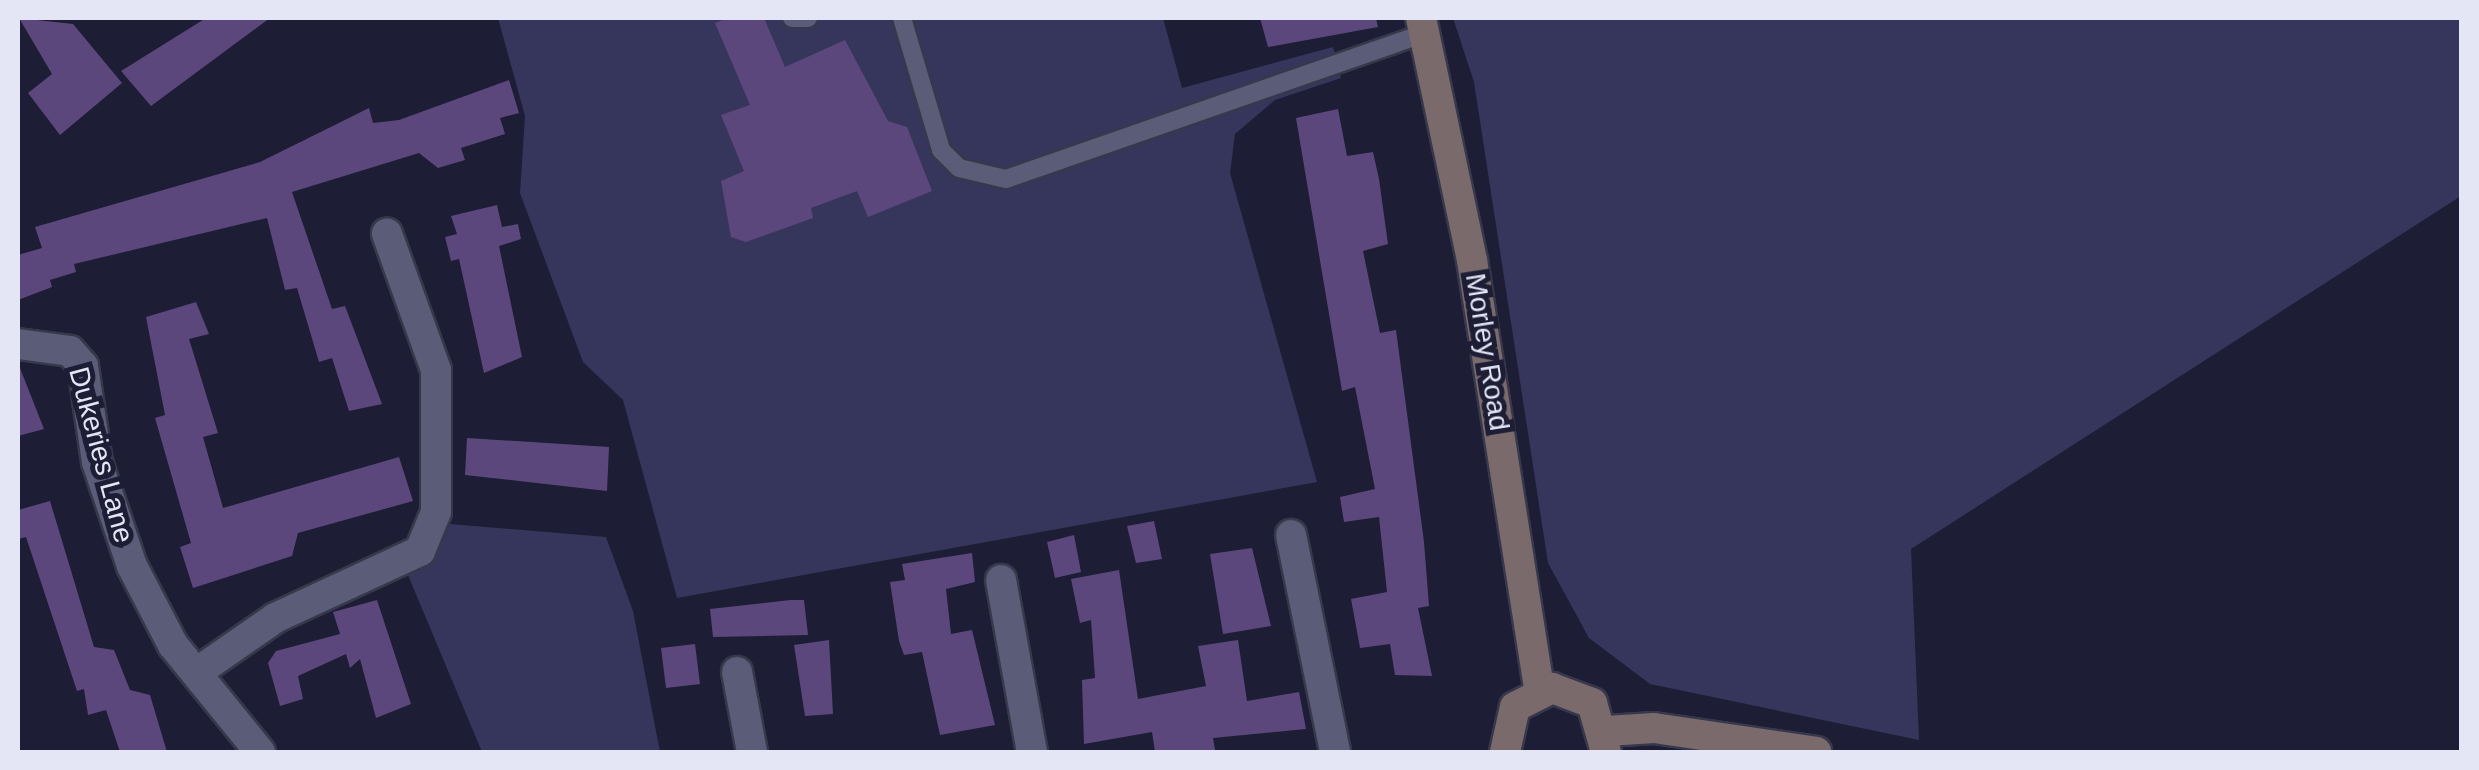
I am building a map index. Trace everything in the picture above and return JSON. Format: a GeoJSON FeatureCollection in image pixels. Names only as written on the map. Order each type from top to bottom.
{"type":"FeatureCollection","features":[{"type":"Feature","properties":{"kind":"street","name":"Morley Road"},"geometry":{"type":"LineString","coordinates":[[1423,25],[1472,260],[1539,690]]}},
{"type":"Feature","properties":{"kind":"street"},"geometry":{"type":"LineString","coordinates":[[196,673],[275,618],[420,550],[436,512],[436,370],[387,234]]}},
{"type":"Feature","properties":{"kind":"street","name":"Dukeries Lane"},"geometry":{"type":"LineString","coordinates":[[18,344],[49,343],[83,366],[97,462],[132,566],[196,673],[260,752]]}},
{"type":"Feature","properties":{"kind":"street"},"geometry":{"type":"LineString","coordinates":[[1290,535],[1336,752]]}},
{"type":"Feature","properties":{"kind":"street"},"geometry":{"type":"LineString","coordinates":[[1000,580],[1032,752]]}},
{"type":"Feature","properties":{"kind":"street"},"geometry":{"type":"LineString","coordinates":[[737,672],[752,752]]}},
{"type":"Feature","properties":{"kind":"street"},"geometry":{"type":"LineString","coordinates":[[1499,751],[1515,707],[1539,690],[1569,690],[1592,703],[1606,742],[1654,728],[1816,752]]}},
{"type":"Feature","properties":{"kind":"lane"},"geometry":{"type":"LineString","coordinates":[[792,18],[808,18]]}},
{"type":"Feature","properties":{"kind":"lane"},"geometry":{"type":"LineString","coordinates":[[902,18],[942,150],[960,168],[1006,179],[1423,25]]}},
{"type":"Feature","properties":{"kind":"shaded area"},"geometry":{"type":"Polygon","coordinates":[[[498,18],[1163,18],[1182,88],[1333,47],[1341,78],[1275,100],[1235,134],[1230,173],[1317,482],[677,598],[623,400],[583,362],[520,193],[525,116],[498,18]]]}},
{"type":"Feature","properties":{"kind":"shaded area"},"geometry":{"type":"Polygon","coordinates":[[[1453,18],[2461,18],[2461,196],[1911,549],[1919,740],[1650,684],[1589,638],[1548,563],[1474,82],[1453,18]]]}},
{"type":"Feature","properties":{"kind":"shaded area"},"geometry":{"type":"Polygon","coordinates":[[[450,524],[606,537],[633,611],[660,752],[482,752],[408,575],[434,562],[450,524]]]}},
{"type":"Feature","properties":{"kind":"building"},"geometry":{"type":"Polygon","coordinates":[[[19,18],[73,24],[122,83],[60,135],[28,93],[52,74],[19,18]]]}},
{"type":"Feature","properties":{"kind":"building"},"geometry":{"type":"Polygon","coordinates":[[[206,18],[270,18],[151,106],[121,71],[206,18]]]}},
{"type":"Feature","properties":{"kind":"building"},"geometry":{"type":"Polygon","coordinates":[[[728,18],[764,18],[785,67],[845,40],[888,121],[907,127],[932,191],[868,217],[857,191],[811,208],[813,218],[746,242],[731,237],[721,181],[744,171],[721,115],[750,105],[715,23],[728,18]]]}},
{"type":"Feature","properties":{"kind":"building"},"geometry":{"type":"Polygon","coordinates":[[[1260,18],[1376,18],[1378,27],[1268,47],[1260,18]]]}},
{"type":"Feature","properties":{"kind":"building"},"geometry":{"type":"Polygon","coordinates":[[[509,80],[519,113],[500,118],[505,134],[461,148],[465,160],[438,168],[419,153],[292,192],[332,309],[345,306],[382,404],[349,411],[332,358],[319,362],[297,288],[285,290],[267,218],[74,264],[76,272],[50,280],[52,287],[18,300],[18,255],[42,248],[35,227],[260,162],[369,108],[373,123],[399,120],[509,80]]]}},
{"type":"Feature","properties":{"kind":"building"},"geometry":{"type":"Polygon","coordinates":[[[1338,109],[1347,156],[1373,152],[1379,179],[1388,244],[1363,251],[1380,333],[1396,330],[1424,542],[1429,606],[1418,608],[1432,676],[1395,675],[1390,644],[1360,648],[1351,599],[1387,592],[1379,517],[1344,522],[1340,497],[1375,489],[1355,387],[1342,391],[1296,118],[1338,109]]]}},
{"type":"Feature","properties":{"kind":"building"},"geometry":{"type":"Polygon","coordinates":[[[497,205],[502,227],[518,224],[521,239],[499,246],[522,357],[484,373],[459,259],[451,261],[445,237],[457,234],[451,216],[497,205]]]}},
{"type":"Feature","properties":{"kind":"building"},"geometry":{"type":"Polygon","coordinates":[[[196,302],[209,334],[189,339],[218,433],[203,437],[223,508],[399,457],[413,501],[298,533],[292,556],[193,588],[180,547],[191,543],[155,418],[165,415],[146,317],[196,302]]]}},
{"type":"Feature","properties":{"kind":"building"},"geometry":{"type":"Polygon","coordinates":[[[18,363],[44,429],[18,436],[18,363]]]}},
{"type":"Feature","properties":{"kind":"building"},"geometry":{"type":"Polygon","coordinates":[[[467,438],[609,447],[607,491],[465,475],[467,438]]]}},
{"type":"Feature","properties":{"kind":"building"},"geometry":{"type":"Polygon","coordinates":[[[50,501],[94,647],[114,650],[130,690],[150,695],[167,752],[120,752],[106,710],[88,715],[84,689],[77,691],[26,537],[18,539],[18,510],[50,501]]]}},
{"type":"Feature","properties":{"kind":"building"},"geometry":{"type":"Polygon","coordinates":[[[1154,521],[1162,559],[1136,563],[1127,526],[1154,521]]]}},
{"type":"Feature","properties":{"kind":"building"},"geometry":{"type":"Polygon","coordinates":[[[1074,535],[1081,572],[1055,578],[1047,542],[1074,535]]]}},
{"type":"Feature","properties":{"kind":"building"},"geometry":{"type":"Polygon","coordinates":[[[1252,548],[1271,626],[1223,634],[1210,554],[1252,548]]]}},
{"type":"Feature","properties":{"kind":"building"},"geometry":{"type":"Polygon","coordinates":[[[972,553],[975,582],[946,589],[951,634],[972,630],[995,725],[940,735],[922,652],[904,655],[899,641],[890,582],[905,580],[902,564],[972,553]]]}},
{"type":"Feature","properties":{"kind":"building"},"geometry":{"type":"Polygon","coordinates":[[[1119,570],[1138,699],[1206,686],[1198,646],[1238,640],[1247,701],[1299,692],[1306,729],[1213,738],[1215,750],[1155,752],[1152,732],[1084,744],[1082,680],[1095,678],[1091,620],[1080,623],[1071,579],[1119,570]]]}},
{"type":"Feature","properties":{"kind":"building"},"geometry":{"type":"Polygon","coordinates":[[[377,600],[411,704],[376,718],[360,659],[350,668],[346,654],[298,676],[303,699],[280,706],[268,663],[276,651],[340,634],[333,612],[377,600]]]}},
{"type":"Feature","properties":{"kind":"building"},"geometry":{"type":"Polygon","coordinates":[[[804,600],[808,635],[713,637],[710,609],[804,600]]]}},
{"type":"Feature","properties":{"kind":"building"},"geometry":{"type":"Polygon","coordinates":[[[829,640],[833,714],[805,716],[794,645],[829,640]]]}},
{"type":"Feature","properties":{"kind":"building"},"geometry":{"type":"Polygon","coordinates":[[[695,644],[700,684],[666,688],[661,648],[695,644]]]}}]}
